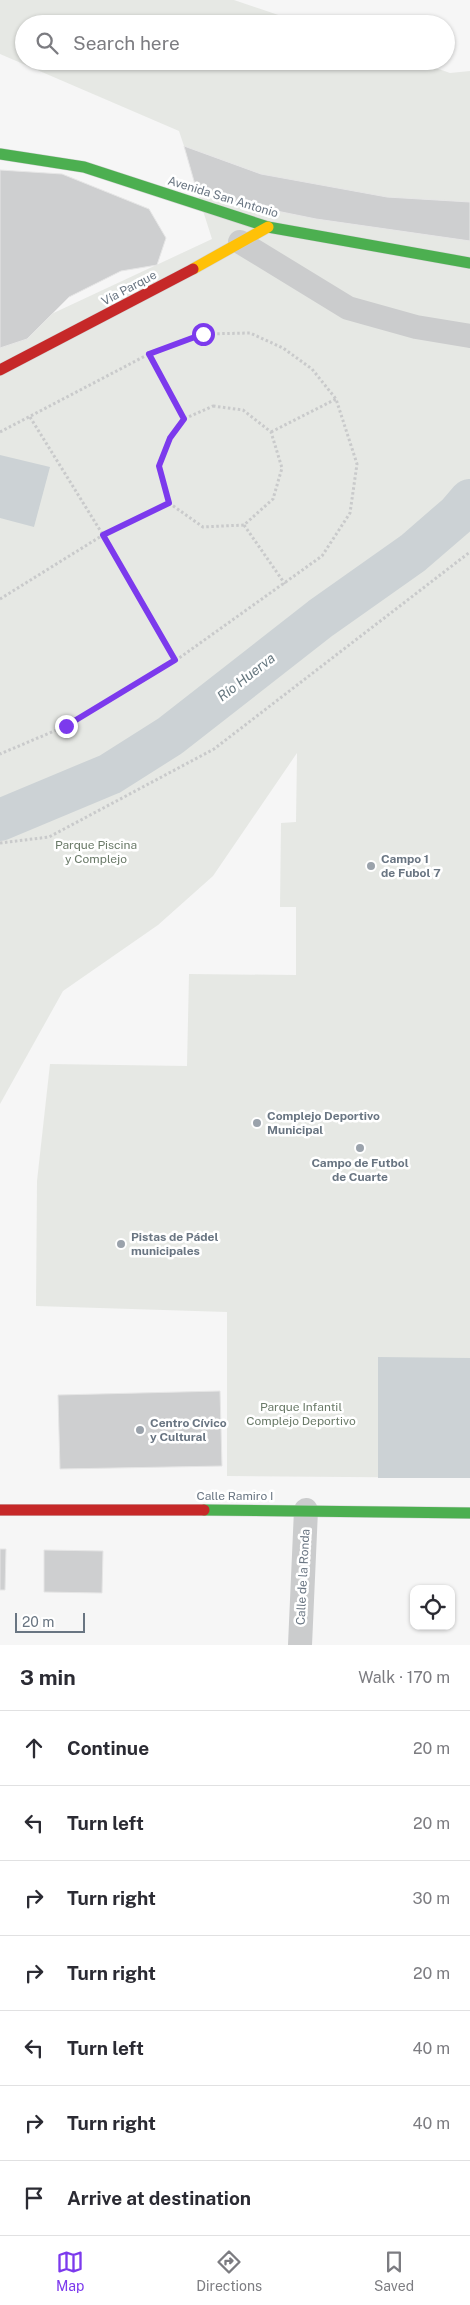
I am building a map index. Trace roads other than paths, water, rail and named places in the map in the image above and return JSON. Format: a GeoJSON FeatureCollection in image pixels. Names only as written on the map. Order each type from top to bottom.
{"type":"FeatureCollection","features":[{"type":"Feature","properties":{"kind":"street","name":"Avenida San Antonio"},"geometry":{"type":"LineString","coordinates":[[0,154],[84,167],[268,227],[470,263]]}},
{"type":"Feature","properties":{"kind":"street","name":"Vía Parque"},"geometry":{"type":"LineString","coordinates":[[0,370],[146,295],[268,227]]}},
{"type":"Feature","properties":{"kind":"street"},"geometry":{"type":"LineString","coordinates":[[240,242],[348,308],[416,327],[470,336]]}},
{"type":"Feature","properties":{"kind":"street","name":"Calle Ramiro I"},"geometry":{"type":"LineString","coordinates":[[0,1510],[470,1512]]}},
{"type":"Feature","properties":{"kind":"street","name":"Calle de la Ronda"},"geometry":{"type":"LineString","coordinates":[[300,1645],[306,1510]]}},
{"type":"Feature","properties":{"kind":"waterway","name":"Río Huerva"},"geometry":{"type":"LineString","coordinates":[[0,820],[110,774],[170,736],[321,618],[413,553],[458,514],[470,500]]}},
{"type":"Feature","properties":{"kind":"place","name":"Campo 1 de Fubol 7"},"geometry":{"type":"Point","coordinates":[371,866]}},
{"type":"Feature","properties":{"kind":"place","name":"Complejo Deportivo Municipal"},"geometry":{"type":"Point","coordinates":[257,1123]}},
{"type":"Feature","properties":{"kind":"place","name":"Campo de Futbol de Cuarte"},"geometry":{"type":"Point","coordinates":[360,1148]}},
{"type":"Feature","properties":{"kind":"place","name":"Pistas de Pádel municipales"},"geometry":{"type":"Point","coordinates":[121,1244]}},
{"type":"Feature","properties":{"kind":"place","name":"Centro Cívico y Cultural"},"geometry":{"type":"Point","coordinates":[140,1430]}},
{"type":"Feature","properties":{"kind":"park label","name":"Parque Piscina y Complejo"},"geometry":{"type":"Point","coordinates":[96,852]}},
{"type":"Feature","properties":{"kind":"park label","name":"Parque Infantil Complejo Deportivo"},"geometry":{"type":"Point","coordinates":[301,1414]}}]}
